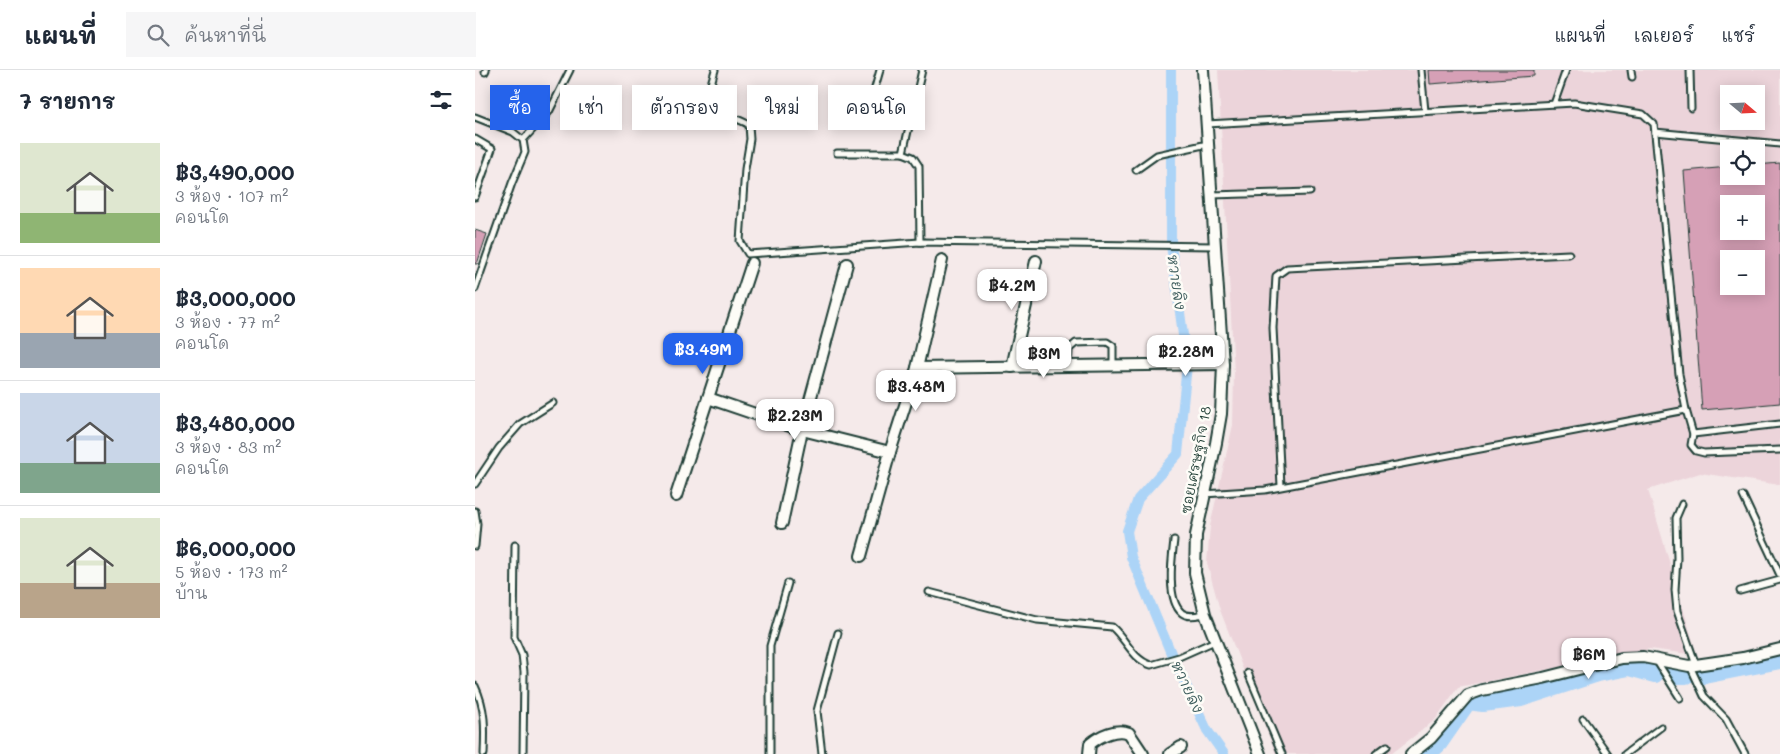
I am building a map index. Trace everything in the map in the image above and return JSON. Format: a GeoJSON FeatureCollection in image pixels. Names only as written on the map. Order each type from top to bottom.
{"type":"FeatureCollection","features":[{"type":"Feature","properties":{"kind":"street","name":"ซอยเศรษฐกิจ 18"},"geometry":{"type":"LineString","coordinates":[[1202,70],[1213,195],[1223,364],[1221,414],[1196,535],[1195,573],[1205,614],[1260,754]]}},
{"type":"Feature","properties":{"kind":"street"},"geometry":{"type":"LineString","coordinates":[[861,556],[890,452],[917,368],[942,260]]}},
{"type":"Feature","properties":{"kind":"street"},"geometry":{"type":"LineString","coordinates":[[1012,367],[1036,260]]}},
{"type":"Feature","properties":{"kind":"street"},"geometry":{"type":"LineString","coordinates":[[676,496],[752,263]]}},
{"type":"Feature","properties":{"kind":"street"},"geometry":{"type":"LineString","coordinates":[[782,523],[801,430],[847,264]]}},
{"type":"Feature","properties":{"kind":"street"},"geometry":{"type":"LineString","coordinates":[[917,368],[1223,364]]}},
{"type":"Feature","properties":{"kind":"street"},"geometry":{"type":"LineString","coordinates":[[708,398],[801,430],[890,452]]}},
{"type":"Feature","properties":{"kind":"street"},"geometry":{"type":"LineString","coordinates":[[1411,754],[1431,738],[1468,695],[1621,658],[1693,665],[1743,658],[1780,649]]}},
{"type":"Feature","properties":{"kind":"street"},"geometry":{"type":"LineString","coordinates":[[1089,754],[1090,744],[1116,731],[1129,733],[1143,754]]}},
{"type":"Feature","properties":{"kind":"street"},"geometry":{"type":"LineString","coordinates":[[1170,754],[1181,747]]}},
{"type":"Feature","properties":{"kind":"lane"},"geometry":{"type":"LineString","coordinates":[[523,140],[549,112],[570,70]]}},
{"type":"Feature","properties":{"kind":"lane"},"geometry":{"type":"LineString","coordinates":[[715,70],[704,108],[739,118],[749,125],[750,140],[745,169],[741,241],[748,254],[920,242],[1215,246]]}},
{"type":"Feature","properties":{"kind":"lane"},"geometry":{"type":"LineString","coordinates":[[876,85],[880,70]]}},
{"type":"Feature","properties":{"kind":"lane"},"geometry":{"type":"LineString","coordinates":[[903,152],[922,70]]}},
{"type":"Feature","properties":{"kind":"lane"},"geometry":{"type":"LineString","coordinates":[[1421,70],[1425,111]]}},
{"type":"Feature","properties":{"kind":"lane"},"geometry":{"type":"LineString","coordinates":[[1554,104],[1566,70]]}},
{"type":"Feature","properties":{"kind":"lane"},"geometry":{"type":"LineString","coordinates":[[1631,70],[1632,77]]}},
{"type":"Feature","properties":{"kind":"lane"},"geometry":{"type":"LineString","coordinates":[[1690,70],[1691,108]]}},
{"type":"Feature","properties":{"kind":"lane"},"geometry":{"type":"LineString","coordinates":[[1207,124],[1574,103],[1643,114],[1654,124],[1679,374],[1693,434],[1691,445],[1696,451],[1704,453],[1780,450]]}},
{"type":"Feature","properties":{"kind":"lane"},"geometry":{"type":"LineString","coordinates":[[475,117],[513,132],[523,140],[525,152],[512,183],[475,289]]}},
{"type":"Feature","properties":{"kind":"lane"},"geometry":{"type":"LineString","coordinates":[[1655,132],[1780,144]]}},
{"type":"Feature","properties":{"kind":"lane"},"geometry":{"type":"LineString","coordinates":[[475,139],[492,149],[475,197]]}},
{"type":"Feature","properties":{"kind":"lane"},"geometry":{"type":"LineString","coordinates":[[1136,170],[1157,155],[1180,148],[1209,144]]}},
{"type":"Feature","properties":{"kind":"lane"},"geometry":{"type":"LineString","coordinates":[[837,152],[903,152],[913,156],[919,166],[920,242]]}},
{"type":"Feature","properties":{"kind":"lane"},"geometry":{"type":"LineString","coordinates":[[1213,195],[1310,192]]}},
{"type":"Feature","properties":{"kind":"lane"},"geometry":{"type":"LineString","coordinates":[[1281,486],[1273,328],[1276,276],[1287,268],[1569,254]]}},
{"type":"Feature","properties":{"kind":"lane"},"geometry":{"type":"LineString","coordinates":[[1069,366],[1069,349],[1076,343],[1107,342],[1113,346],[1113,366]]}},
{"type":"Feature","properties":{"kind":"lane"},"geometry":{"type":"LineString","coordinates":[[475,484],[499,448],[520,424],[553,403]]}},
{"type":"Feature","properties":{"kind":"lane"},"geometry":{"type":"LineString","coordinates":[[1203,494],[1265,490],[1686,410]]}},
{"type":"Feature","properties":{"kind":"lane"},"geometry":{"type":"LineString","coordinates":[[1693,434],[1780,424]]}},
{"type":"Feature","properties":{"kind":"lane"},"geometry":{"type":"LineString","coordinates":[[1743,496],[1780,575]]}},
{"type":"Feature","properties":{"kind":"lane"},"geometry":{"type":"LineString","coordinates":[[1683,504],[1676,518],[1677,558],[1675,590],[1677,611],[1704,696],[1725,719],[1745,754]]}},
{"type":"Feature","properties":{"kind":"lane"},"geometry":{"type":"LineString","coordinates":[[475,511],[477,524],[475,546]]}},
{"type":"Feature","properties":{"kind":"lane"},"geometry":{"type":"LineString","coordinates":[[1175,540],[1171,564],[1175,600],[1181,612],[1185,614],[1205,614]]}},
{"type":"Feature","properties":{"kind":"lane"},"geometry":{"type":"LineString","coordinates":[[515,545],[514,637],[522,655],[524,672],[523,754]]}},
{"type":"Feature","properties":{"kind":"lane"},"geometry":{"type":"LineString","coordinates":[[1740,591],[1780,580]]}},
{"type":"Feature","properties":{"kind":"lane"},"geometry":{"type":"LineString","coordinates":[[770,754],[769,646],[789,582]]}},
{"type":"Feature","properties":{"kind":"lane"},"geometry":{"type":"LineString","coordinates":[[929,592],[1037,620],[1112,627],[1120,634],[1134,654],[1146,663],[1155,665],[1216,641]]}},
{"type":"Feature","properties":{"kind":"lane"},"geometry":{"type":"LineString","coordinates":[[821,754],[817,711],[838,633]]}},
{"type":"Feature","properties":{"kind":"lane"},"geometry":{"type":"LineString","coordinates":[[1656,660],[1680,698]]}},
{"type":"Feature","properties":{"kind":"lane"},"geometry":{"type":"LineString","coordinates":[[1248,674],[1282,754]]}},
{"type":"Feature","properties":{"kind":"lane"},"geometry":{"type":"LineString","coordinates":[[475,686],[483,703],[485,714],[484,754]]}},
{"type":"Feature","properties":{"kind":"lane"},"geometry":{"type":"LineString","coordinates":[[1583,719],[1608,754]]}},
{"type":"Feature","properties":{"kind":"lane"},"geometry":{"type":"LineString","coordinates":[[1625,754],[1661,727]]}},
{"type":"Feature","properties":{"kind":"lane"},"geometry":{"type":"LineString","coordinates":[[1376,754],[1387,746]]}},
{"type":"Feature","properties":{"kind":"shaded area"},"geometry":{"type":"Polygon","coordinates":[[[1218,70],[1780,70],[1780,485],[1700,473],[1648,490],[1697,655],[1650,649],[1458,687],[1435,720],[1391,754],[1276,754],[1220,610],[1207,563],[1210,526],[1233,425],[1234,373],[1218,70]]]}},
{"type":"Feature","properties":{"kind":"building"},"geometry":{"type":"Polygon","coordinates":[[[1429,70],[1534,70],[1534,76],[1430,84],[1429,70]]]}},
{"type":"Feature","properties":{"kind":"building"},"geometry":{"type":"Polygon","coordinates":[[[1780,163],[1780,403],[1702,410],[1684,171],[1720,168],[1720,185],[1765,185],[1765,164],[1780,163]]]}},
{"type":"Feature","properties":{"kind":"building"},"geometry":{"type":"Polygon","coordinates":[[[475,230],[487,234],[477,264],[475,264],[475,230]]]}},
{"type":"Feature","properties":{"kind":"waterway","name":"หวายลิง"},"geometry":{"type":"LineString","coordinates":[[1171,70],[1171,245],[1187,365],[1178,454],[1138,499],[1127,531],[1131,557],[1173,658],[1207,730],[1224,754]]}},
{"type":"Feature","properties":{"kind":"waterway"},"geometry":{"type":"LineString","coordinates":[[1704,675],[1780,660]]}},
{"type":"Feature","properties":{"kind":"waterway"},"geometry":{"type":"LineString","coordinates":[[1427,754],[1439,743],[1468,701],[1483,703],[1521,698],[1598,673],[1629,667],[1655,674]]}},
{"type":"Feature","properties":{"kind":"waterway"},"geometry":{"type":"LineString","coordinates":[[1674,675],[1686,675]]}}]}
